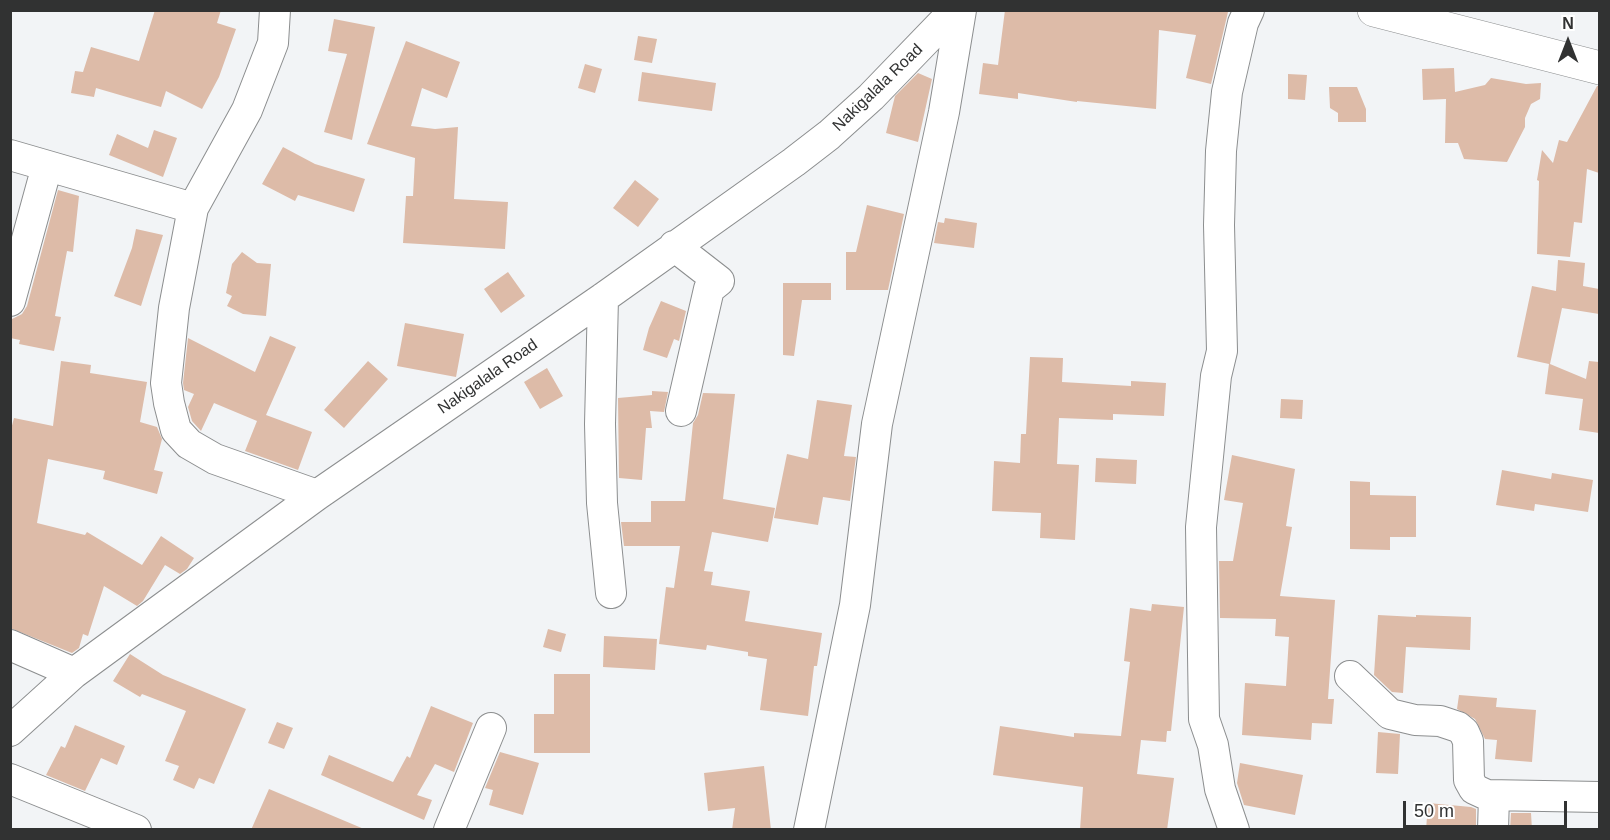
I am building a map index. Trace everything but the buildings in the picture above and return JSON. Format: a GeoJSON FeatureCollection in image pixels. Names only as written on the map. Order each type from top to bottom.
{"type":"FeatureCollection","features":[{"type":"Feature","properties":{"kind":"main road"},"geometry":{"type":"LineString","coordinates":[[1374,10],[1599,68]]}},
{"type":"Feature","properties":{"kind":"street"},"geometry":{"type":"LineString","coordinates":[[275,10],[273,43],[247,110],[193,208],[174,308],[166,383],[176,430],[189,444],[215,459],[316,495]]}},
{"type":"Feature","properties":{"kind":"street","name":"Nakigalala Road"},"geometry":{"type":"LineString","coordinates":[[10,731],[74,673],[316,495],[603,298],[794,162],[829,135],[871,97],[955,10]]}},
{"type":"Feature","properties":{"kind":"street"},"geometry":{"type":"LineString","coordinates":[[808,830],[855,605],[877,424],[944,112],[961,10]]}},
{"type":"Feature","properties":{"kind":"street"},"geometry":{"type":"LineString","coordinates":[[1234,830],[1220,789],[1213,745],[1204,719],[1201,527],[1216,376],[1222,351],[1219,225],[1221,151],[1227,92],[1243,23],[1249,10]]}},
{"type":"Feature","properties":{"kind":"street"},"geometry":{"type":"LineString","coordinates":[[10,155],[193,208]]}},
{"type":"Feature","properties":{"kind":"street"},"geometry":{"type":"LineString","coordinates":[[10,301],[47,166]]}},
{"type":"Feature","properties":{"kind":"street"},"geometry":{"type":"LineString","coordinates":[[674,246],[719,281],[709,289],[681,411]]}},
{"type":"Feature","properties":{"kind":"street"},"geometry":{"type":"LineString","coordinates":[[603,298],[600,435],[602,503],[611,593]]}},
{"type":"Feature","properties":{"kind":"street"},"geometry":{"type":"LineString","coordinates":[[10,645],[74,673]]}},
{"type":"Feature","properties":{"kind":"street"},"geometry":{"type":"LineString","coordinates":[[1350,676],[1389,714],[1415,720],[1440,721],[1458,727],[1464,732],[1468,741],[1469,780],[1474,789],[1494,796],[1599,797]]}},
{"type":"Feature","properties":{"kind":"street"},"geometry":{"type":"LineString","coordinates":[[449,830],[491,728]]}},
{"type":"Feature","properties":{"kind":"street"},"geometry":{"type":"LineString","coordinates":[[10,779],[136,830]]}},
{"type":"Feature","properties":{"kind":"street"},"geometry":{"type":"LineString","coordinates":[[1493,830],[1494,796]]}}]}
